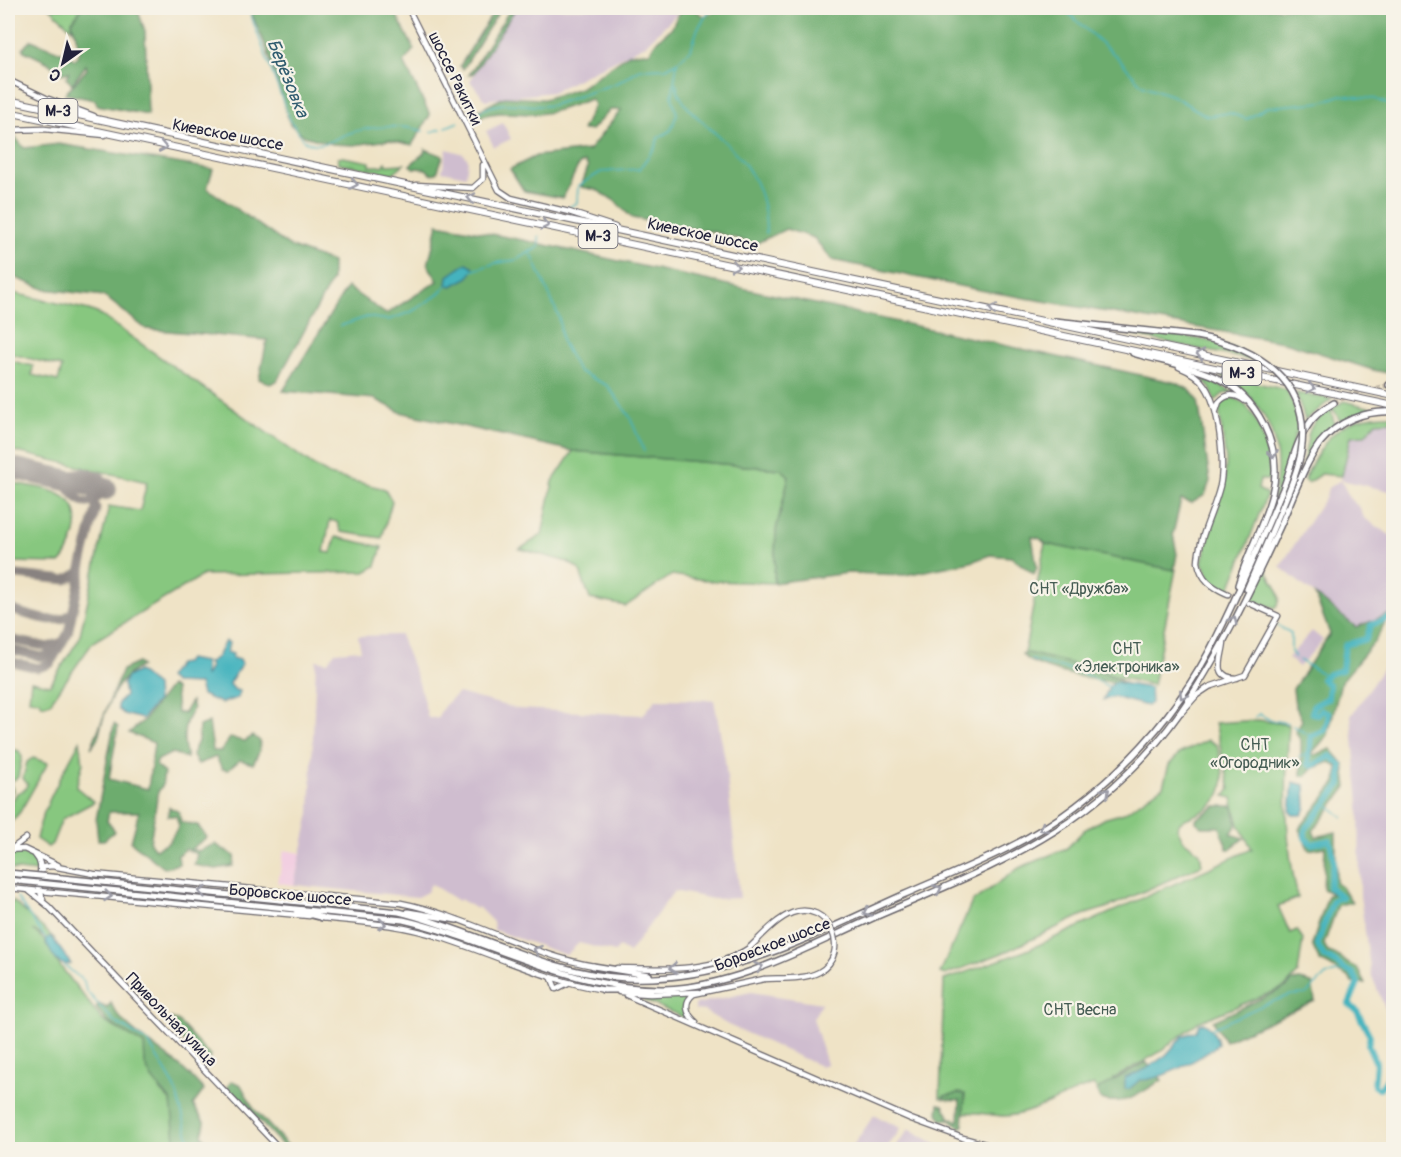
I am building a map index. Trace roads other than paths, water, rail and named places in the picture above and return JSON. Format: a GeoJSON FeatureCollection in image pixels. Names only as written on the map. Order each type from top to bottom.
{"type":"FeatureCollection","features":[{"type":"Feature","properties":{"kind":"highway","name":"Киевское шоссе"},"geometry":{"type":"LineString","coordinates":[[8,100],[1394,396]]}},
{"type":"Feature","properties":{"kind":"highway","name":"Киевское шоссе"},"geometry":{"type":"LineString","coordinates":[[8,112],[105,135],[400,194],[1394,406]]}},
{"type":"Feature","properties":{"kind":"main road","name":"шоссе Ракитки"},"geometry":{"type":"LineString","coordinates":[[408,8],[499,190],[511,198],[569,212],[631,232]]}},
{"type":"Feature","properties":{"kind":"main road"},"geometry":{"type":"LineString","coordinates":[[8,80],[108,122]]}},
{"type":"Feature","properties":{"kind":"main road"},"geometry":{"type":"LineString","coordinates":[[8,130],[44,129],[105,135]]}},
{"type":"Feature","properties":{"kind":"main road"},"geometry":{"type":"LineString","coordinates":[[413,185],[473,188],[483,179],[482,160]]}},
{"type":"Feature","properties":{"kind":"main road"},"geometry":{"type":"LineString","coordinates":[[1050,322],[1196,336],[1230,344],[1256,355],[1279,374],[1293,394],[1302,424],[1302,444],[1297,468],[1245,602]]}},
{"type":"Feature","properties":{"kind":"main road"},"geometry":{"type":"LineString","coordinates":[[1090,341],[1216,377],[1242,395],[1255,410],[1271,444],[1274,485],[1234,598]]}},
{"type":"Feature","properties":{"kind":"main road"},"geometry":{"type":"LineString","coordinates":[[1175,365],[1201,380],[1209,393],[1216,416],[1222,461],[1221,477],[1198,562],[1205,580],[1228,594]]}},
{"type":"Feature","properties":{"kind":"main road"},"geometry":{"type":"LineString","coordinates":[[1216,416],[1219,402],[1231,395],[1241,398],[1255,410]]}},
{"type":"Feature","properties":{"kind":"main road"},"geometry":{"type":"LineString","coordinates":[[1234,598],[1283,488],[1304,431],[1316,416],[1334,403]]}},
{"type":"Feature","properties":{"kind":"main road"},"geometry":{"type":"LineString","coordinates":[[1245,602],[1322,441],[1351,419],[1376,412],[1394,412]]}},
{"type":"Feature","properties":{"kind":"main road","name":"Боровское шоссе"},"geometry":{"type":"LineString","coordinates":[[8,879],[399,912],[439,922],[568,969],[620,978],[669,977],[720,970],[768,955],[985,859],[1057,820],[1110,777],[1164,720],[1206,658],[1234,598]]}},
{"type":"Feature","properties":{"kind":"main road"},"geometry":{"type":"LineString","coordinates":[[1178,715],[1197,695],[1209,687],[1245,675],[1278,616],[1245,602]]}},
{"type":"Feature","properties":{"kind":"main road","name":"Боровское шоссе"},"geometry":{"type":"LineString","coordinates":[[8,873],[277,907],[403,920],[440,930],[563,974],[598,982],[662,989],[708,982],[770,963],[1017,852],[1067,823],[1103,794],[1142,757],[1178,715],[1245,602]]}},
{"type":"Feature","properties":{"kind":"main road"},"geometry":{"type":"LineString","coordinates":[[1225,638],[1219,661],[1220,670],[1232,678],[1245,675]]}},
{"type":"Feature","properties":{"kind":"main road"},"geometry":{"type":"LineString","coordinates":[[10,850],[26,838],[32,852],[40,861],[38,881],[34,890]]}},
{"type":"Feature","properties":{"kind":"main road"},"geometry":{"type":"LineString","coordinates":[[10,850],[32,852],[69,871]]}},
{"type":"Feature","properties":{"kind":"main road"},"geometry":{"type":"LineString","coordinates":[[39,874],[48,866],[69,871],[286,890],[401,903],[427,909],[542,952],[629,974],[669,977]]}},
{"type":"Feature","properties":{"kind":"main road"},"geometry":{"type":"LineString","coordinates":[[8,888],[388,924],[426,933],[546,976],[632,997],[911,1119],[963,1138],[1007,1149]]}},
{"type":"Feature","properties":{"kind":"main road"},"geometry":{"type":"LineString","coordinates":[[23,889],[32,891],[46,904]]}},
{"type":"Feature","properties":{"kind":"main road"},"geometry":{"type":"LineString","coordinates":[[34,890],[46,904]]}},
{"type":"Feature","properties":{"kind":"main road"},"geometry":{"type":"LineString","coordinates":[[46,904],[44,897],[50,891]]}},
{"type":"Feature","properties":{"kind":"main road","name":"Привольная улица"},"geometry":{"type":"LineString","coordinates":[[46,904],[281,1149]]}},
{"type":"Feature","properties":{"kind":"main road"},"geometry":{"type":"LineString","coordinates":[[277,907],[324,918]]}},
{"type":"Feature","properties":{"kind":"main road"},"geometry":{"type":"LineString","coordinates":[[593,966],[681,968],[728,959],[749,948],[783,918],[795,912],[807,911],[819,915],[833,930],[835,950],[831,961],[822,970],[805,976],[764,979],[699,992],[639,994],[603,990]]}},
{"type":"Feature","properties":{"kind":"main road"},"geometry":{"type":"LineString","coordinates":[[399,912],[419,912],[457,920]]}},
{"type":"Feature","properties":{"kind":"main road"},"geometry":{"type":"LineString","coordinates":[[546,976],[554,981],[556,989],[562,984],[570,983]]}},
{"type":"Feature","properties":{"kind":"main road"},"geometry":{"type":"LineString","coordinates":[[603,990],[662,989]]}},
{"type":"Feature","properties":{"kind":"main road"},"geometry":{"type":"LineString","coordinates":[[699,992],[689,999],[687,1011],[694,1020],[714,1032]]}},
{"type":"Feature","properties":{"kind":"water"},"geometry":{"type":"Polygon","coordinates":[[[467,263],[474,267],[469,277],[452,286],[447,285],[448,276],[467,263]]]}},
{"type":"Feature","properties":{"kind":"water"},"geometry":{"type":"Polygon","coordinates":[[[225,641],[229,643],[227,652],[233,654],[232,658],[240,660],[242,664],[229,683],[235,690],[240,691],[238,698],[221,703],[202,695],[199,684],[174,683],[168,678],[178,664],[185,663],[188,659],[205,662],[205,677],[210,666],[208,663],[217,657],[225,641]]]}},
{"type":"Feature","properties":{"kind":"water"},"geometry":{"type":"Polygon","coordinates":[[[138,671],[156,686],[157,701],[142,719],[124,714],[118,709],[118,703],[125,696],[123,684],[127,677],[138,671]]]}},
{"type":"Feature","properties":{"kind":"water"},"geometry":{"type":"Polygon","coordinates":[[[1115,682],[1150,688],[1151,703],[1147,706],[1114,697],[1103,700],[1109,687],[1115,682]]]}},
{"type":"Feature","properties":{"kind":"water"},"geometry":{"type":"Polygon","coordinates":[[[1293,782],[1305,785],[1306,808],[1302,815],[1293,815],[1290,812],[1293,782]]]}},
{"type":"Feature","properties":{"kind":"water"},"geometry":{"type":"Polygon","coordinates":[[[51,936],[71,964],[61,964],[52,954],[45,940],[51,936]]]}},
{"type":"Feature","properties":{"kind":"water"},"geometry":{"type":"Polygon","coordinates":[[[1203,1023],[1213,1032],[1218,1044],[1180,1068],[1158,1077],[1140,1080],[1129,1089],[1125,1089],[1125,1078],[1146,1069],[1166,1055],[1183,1036],[1196,1031],[1199,1024],[1203,1023]]]}},
{"type":"Feature","properties":{"kind":"waterway","name":"Берёзовка"},"geometry":{"type":"LineString","coordinates":[[248,8],[290,120],[303,140],[321,144],[356,131],[385,127],[405,127],[423,131]]}},
{"type":"Feature","properties":{"kind":"waterway","name":"Берёзовка"},"geometry":{"type":"LineString","coordinates":[[467,118],[487,108],[503,104],[553,105],[619,82],[640,69],[666,68],[677,62],[691,49],[698,28],[711,8]]}},
{"type":"Feature","properties":{"kind":"waterway"},"geometry":{"type":"LineString","coordinates":[[1068,13],[1118,58],[1142,85],[1173,96],[1207,116],[1229,113],[1247,119],[1267,107],[1322,102],[1341,95],[1375,99],[1394,107]]}},
{"type":"Feature","properties":{"kind":"waterway"},"geometry":{"type":"LineString","coordinates":[[569,207],[577,203],[578,186],[601,172],[639,169],[656,146],[658,138],[671,130],[677,114],[672,97],[677,63]]}},
{"type":"Feature","properties":{"kind":"waterway"},"geometry":{"type":"LineString","coordinates":[[676,83],[686,105],[746,165],[759,189],[766,233]]}},
{"type":"Feature","properties":{"kind":"waterway","name":"Берёзовка"},"geometry":{"type":"LineString","coordinates":[[446,127],[458,122]]}},
{"type":"Feature","properties":{"kind":"waterway"},"geometry":{"type":"LineString","coordinates":[[431,132],[441,129]]}},
{"type":"Feature","properties":{"kind":"waterway"},"geometry":{"type":"LineString","coordinates":[[471,271],[496,263],[516,260],[539,247],[539,236]]}},
{"type":"Feature","properties":{"kind":"waterway"},"geometry":{"type":"LineString","coordinates":[[530,251],[559,317],[562,342],[578,371],[608,386],[630,417],[644,451]]}},
{"type":"Feature","properties":{"kind":"waterway"},"geometry":{"type":"LineString","coordinates":[[340,326],[367,317],[388,320],[411,312],[436,296],[447,285]]}},
{"type":"Feature","properties":{"kind":"waterway"},"geometry":{"type":"LineString","coordinates":[[1394,616],[1371,625],[1366,639],[1345,645],[1342,670],[1322,679],[1329,685],[1328,698],[1313,706],[1312,713],[1318,715],[1322,710],[1329,714],[1325,730],[1311,736],[1308,764],[1312,766],[1331,756],[1341,765],[1341,784],[1305,830],[1305,838],[1312,844],[1330,840],[1334,862],[1329,887],[1342,897],[1333,900],[1317,944],[1324,957],[1352,973],[1358,983],[1349,1004],[1357,1011],[1370,1036],[1368,1045],[1376,1063],[1374,1086],[1380,1089],[1387,1079],[1394,1077]]}},
{"type":"Feature","properties":{"kind":"waterway"},"geometry":{"type":"LineString","coordinates":[[1278,626],[1291,633],[1291,652],[1295,657]]}},
{"type":"Feature","properties":{"kind":"waterway"},"geometry":{"type":"LineString","coordinates":[[1031,660],[1081,672],[1109,687]]}},
{"type":"Feature","properties":{"kind":"waterway"},"geometry":{"type":"LineString","coordinates":[[1299,660],[1326,676]]}},
{"type":"Feature","properties":{"kind":"waterway"},"geometry":{"type":"LineString","coordinates":[[1255,717],[1259,714],[1270,720],[1288,723]]}},
{"type":"Feature","properties":{"kind":"waterway"},"geometry":{"type":"LineString","coordinates":[[1293,726],[1311,736]]}},
{"type":"Feature","properties":{"kind":"waterway"},"geometry":{"type":"LineString","coordinates":[[1299,757],[1308,754]]}},
{"type":"Feature","properties":{"kind":"waterway"},"geometry":{"type":"LineString","coordinates":[[1326,804],[1343,817]]}},
{"type":"Feature","properties":{"kind":"waterway"},"geometry":{"type":"LineString","coordinates":[[17,898],[46,939]]}},
{"type":"Feature","properties":{"kind":"waterway"},"geometry":{"type":"LineString","coordinates":[[64,965],[84,981],[86,991],[115,1022],[148,1042],[175,1087],[192,1150]]}},
{"type":"Feature","properties":{"kind":"waterway"},"geometry":{"type":"LineString","coordinates":[[1211,1029],[1263,1005],[1291,995],[1306,994],[1326,975],[1344,970]]}},
{"type":"Feature","properties":{"kind":"tunnel"},"geometry":{"type":"LineString","coordinates":[[1334,403],[1351,394],[1389,385]]}},
{"type":"Feature","properties":{"kind":"park label","name":"СНТ «Дружба»"},"geometry":{"type":"Point","coordinates":[1079,588]}},
{"type":"Feature","properties":{"kind":"park label","name":"СНТ «Электроника»"},"geometry":{"type":"Point","coordinates":[1127,657]}},
{"type":"Feature","properties":{"kind":"park label","name":"СНТ «Огородник»"},"geometry":{"type":"Point","coordinates":[1255,753]}},
{"type":"Feature","properties":{"kind":"park label","name":"СНТ Весна"},"geometry":{"type":"Point","coordinates":[1080,1009]}}]}
